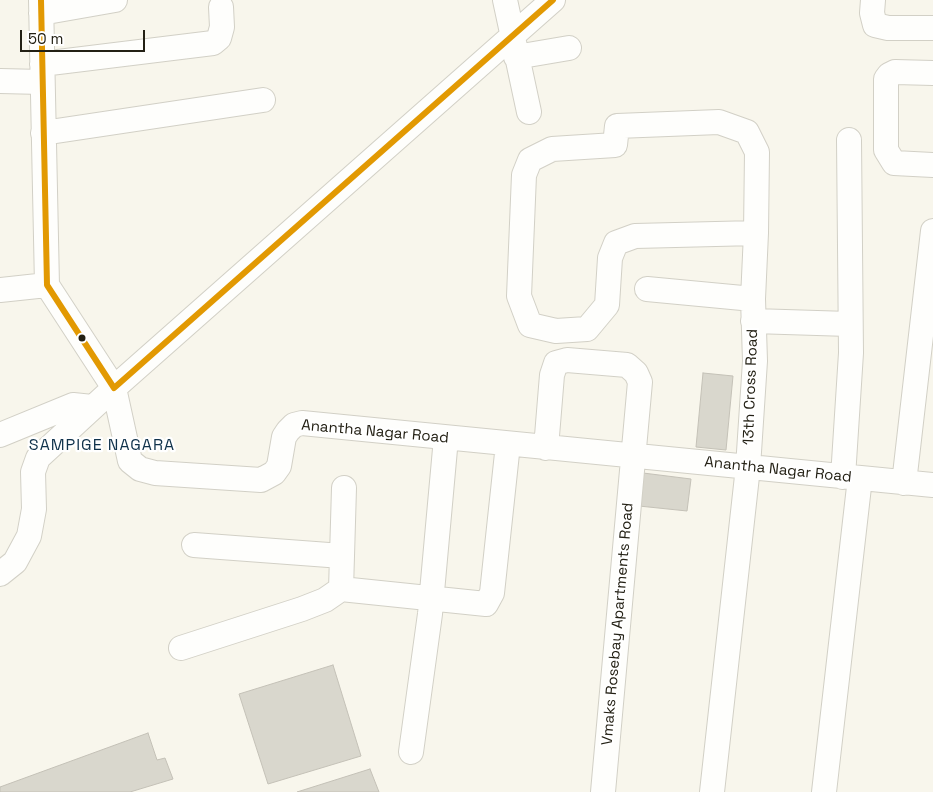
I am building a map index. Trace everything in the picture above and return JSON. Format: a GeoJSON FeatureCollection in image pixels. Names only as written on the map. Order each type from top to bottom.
{"type":"FeatureCollection","features":[{"type":"Feature","properties":{"kind":"street"},"geometry":{"type":"LineString","coordinates":[[114,388],[47,285],[41,6],[115,0]]}},
{"type":"Feature","properties":{"kind":"street"},"geometry":{"type":"LineString","coordinates":[[505,0],[528,112]]}},
{"type":"Feature","properties":{"kind":"street"},"geometry":{"type":"LineString","coordinates":[[0,574],[15,562],[29,536],[34,509],[35,464],[38,458],[92,407],[514,46],[553,0]]}},
{"type":"Feature","properties":{"kind":"street"},"geometry":{"type":"LineString","coordinates":[[873,0],[872,13],[875,24],[888,28],[933,28]]}},
{"type":"Feature","properties":{"kind":"street"},"geometry":{"type":"LineString","coordinates":[[0,80],[213,43],[219,38],[222,27],[221,7]]}},
{"type":"Feature","properties":{"kind":"street"},"geometry":{"type":"LineString","coordinates":[[514,46],[569,48]]}},
{"type":"Feature","properties":{"kind":"street"},"geometry":{"type":"LineString","coordinates":[[933,73],[895,72],[886,79],[886,150],[894,162],[933,165]]}},
{"type":"Feature","properties":{"kind":"street"},"geometry":{"type":"LineString","coordinates":[[44,132],[263,100]]}},
{"type":"Feature","properties":{"kind":"street","name":"13th Cross Road"},"geometry":{"type":"LineString","coordinates":[[712,792],[748,467],[755,361],[753,310],[756,233],[757,152],[747,132],[719,122],[617,126],[615,145],[552,149],[530,160],[524,175],[519,296],[530,325],[556,331],[587,329],[607,305],[610,258],[616,243],[635,236],[756,233]]}},
{"type":"Feature","properties":{"kind":"street"},"geometry":{"type":"LineString","coordinates":[[824,792],[851,477],[849,140]]}},
{"type":"Feature","properties":{"kind":"street"},"geometry":{"type":"LineString","coordinates":[[904,482],[933,231]]}},
{"type":"Feature","properties":{"kind":"street"},"geometry":{"type":"LineString","coordinates":[[0,290],[47,285]]}},
{"type":"Feature","properties":{"kind":"street"},"geometry":{"type":"LineString","coordinates":[[647,289],[753,310],[849,324]]}},
{"type":"Feature","properties":{"kind":"street","name":"Vmaks Rosebay Apartments Road"},"geometry":{"type":"LineString","coordinates":[[546,448],[552,375],[556,363],[566,360],[627,365],[636,373],[640,382],[603,792]]}},
{"type":"Feature","properties":{"kind":"street","name":"Anantha Nagar Road"},"geometry":{"type":"LineString","coordinates":[[114,388],[130,461],[140,469],[155,474],[253,481],[268,477],[279,466],[284,437],[294,425],[302,423],[933,485]]}},
{"type":"Feature","properties":{"kind":"street"},"geometry":{"type":"LineString","coordinates":[[0,435],[73,405],[92,407]]}},
{"type":"Feature","properties":{"kind":"street"},"geometry":{"type":"LineString","coordinates":[[411,752],[430,598],[446,438]]}},
{"type":"Feature","properties":{"kind":"street"},"geometry":{"type":"LineString","coordinates":[[181,648],[302,609],[325,600],[341,589],[486,604],[492,593],[508,444]]}},
{"type":"Feature","properties":{"kind":"street"},"geometry":{"type":"LineString","coordinates":[[341,589],[344,488]]}},
{"type":"Feature","properties":{"kind":"street"},"geometry":{"type":"LineString","coordinates":[[194,545],[342,556]]}},
{"type":"Feature","properties":{"kind":"building"},"geometry":{"type":"Polygon","coordinates":[[[703,373],[733,376],[726,450],[696,447],[703,373]]]}},
{"type":"Feature","properties":{"kind":"building"},"geometry":{"type":"Polygon","coordinates":[[[643,473],[691,479],[687,511],[639,506],[643,473]]]}},
{"type":"Feature","properties":{"kind":"building"},"geometry":{"type":"Polygon","coordinates":[[[333,665],[361,756],[268,784],[239,694],[333,665]]]}},
{"type":"Feature","properties":{"kind":"building"},"geometry":{"type":"Polygon","coordinates":[[[148,733],[157,760],[165,758],[173,779],[130,792],[0,792],[0,787],[148,733]]]}},
{"type":"Feature","properties":{"kind":"building"},"geometry":{"type":"Polygon","coordinates":[[[370,769],[379,792],[297,792],[370,769]]]}},
{"type":"Feature","properties":{"kind":"transit line"},"geometry":{"type":"LineString","coordinates":[[41,0],[47,285],[114,388],[553,0]]}},
{"type":"Feature","properties":{"kind":"district","name":"SAMPIGE NAGARA"},"geometry":{"type":"Point","coordinates":[102,446]}}]}
